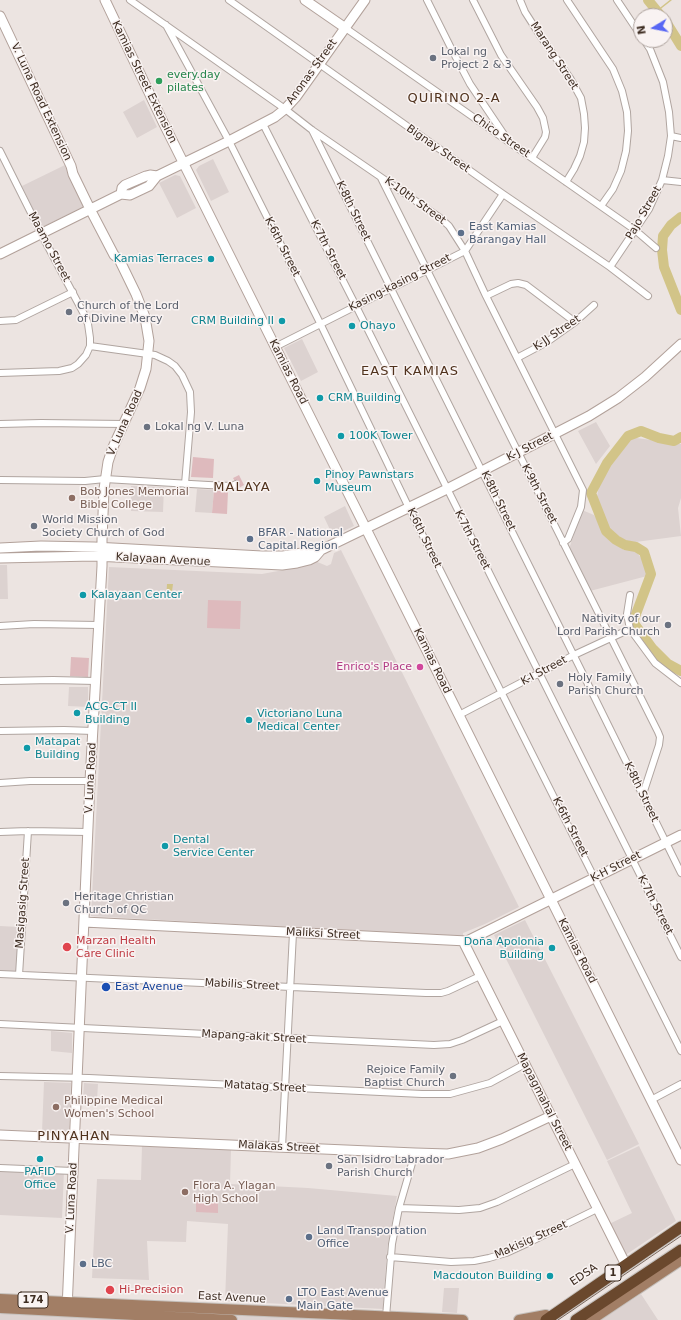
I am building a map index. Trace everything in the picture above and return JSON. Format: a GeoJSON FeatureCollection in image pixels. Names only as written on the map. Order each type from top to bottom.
{"type":"FeatureCollection","features":[{"type":"Feature","properties":{"kind":"highway","name":"EDSA"},"geometry":{"type":"LineString","coordinates":[[544,1318],[681,1227]]}},
{"type":"Feature","properties":{"kind":"highway","name":"1"},"geometry":{"type":"LineString","coordinates":[[576,1320],[681,1250]]}},
{"type":"Feature","properties":{"kind":"main road","name":"Kamias Street Extension"},"geometry":{"type":"LineString","coordinates":[[105,0],[184,163]]}},
{"type":"Feature","properties":{"kind":"main road","name":"Chico Street"},"geometry":{"type":"LineString","coordinates":[[305,0],[344,27]]}},
{"type":"Feature","properties":{"kind":"main road","name":"Anonas Street"},"geometry":{"type":"LineString","coordinates":[[0,254],[121,194],[130,195],[149,186],[158,176],[275,117],[296,97],[364,0]]}},
{"type":"Feature","properties":{"kind":"main road","name":"V. Luna Road Extension"},"geometry":{"type":"LineString","coordinates":[[0,16],[71,166],[73,174],[93,208]]}},
{"type":"Feature","properties":{"kind":"main road","name":"Kamias Road"},"geometry":{"type":"LineString","coordinates":[[184,163],[680,1157]]}},
{"type":"Feature","properties":{"kind":"main road","name":"V. Luna Road"},"geometry":{"type":"LineString","coordinates":[[67,1306],[105,479],[108,462],[113,447],[140,388],[146,369],[149,347],[142,305],[119,259],[114,255],[93,208]]}},
{"type":"Feature","properties":{"kind":"main road","name":"K-J Street"},"geometry":{"type":"LineString","coordinates":[[366,528],[483,471],[589,416],[614,401],[645,377],[681,344]]}},
{"type":"Feature","properties":{"kind":"main road","name":"Kalayaan Avenue"},"geometry":{"type":"LineString","coordinates":[[0,548],[41,546],[102,552],[283,556],[321,550],[366,528]]}},
{"type":"Feature","properties":{"kind":"main road","name":"Kalayaan Avenue"},"geometry":{"type":"LineString","coordinates":[[0,558],[102,552]]}},
{"type":"Feature","properties":{"kind":"main road","name":"K-H Street"},"geometry":{"type":"LineString","coordinates":[[551,899],[681,834]]}},
{"type":"Feature","properties":{"kind":"main road","name":"Maliksi Street"},"geometry":{"type":"LineString","coordinates":[[84,922],[463,941],[471,939],[551,899]]}},
{"type":"Feature","properties":{"kind":"main road","name":"Mapagmahal Street"},"geometry":{"type":"LineString","coordinates":[[463,941],[625,1263]]}},
{"type":"Feature","properties":{"kind":"main road","name":"Malakas Street"},"geometry":{"type":"LineString","coordinates":[[0,1134],[74,1137],[139,1142],[448,1154],[478,1148],[502,1139],[551,1116]]}},
{"type":"Feature","properties":{"kind":"main road","name":"EDSA"},"geometry":{"type":"LineString","coordinates":[[544,1318],[681,1224]]}},
{"type":"Feature","properties":{"kind":"main road"},"geometry":{"type":"LineString","coordinates":[[591,1320],[681,1260]]}},
{"type":"Feature","properties":{"kind":"main road","name":"East Avenue"},"geometry":{"type":"LineString","coordinates":[[0,1299],[67,1306],[120,1317],[232,1320]]}},
{"type":"Feature","properties":{"kind":"main road","name":"East Avenue"},"geometry":{"type":"LineString","coordinates":[[0,1308],[67,1306],[463,1320]]}},
{"type":"Feature","properties":{"kind":"main road"},"geometry":{"type":"LineString","coordinates":[[519,1320],[544,1318]]}},
{"type":"Feature","properties":{"kind":"street","name":"K-10th Street"},"geometry":{"type":"LineString","coordinates":[[130,0],[285,109],[312,130],[439,217],[449,226],[465,251],[582,487],[584,493],[580,507],[568,539],[563,543]]}},
{"type":"Feature","properties":{"kind":"street","name":"Bignay Street"},"geometry":{"type":"LineString","coordinates":[[229,0],[503,194],[610,267],[648,296]]}},
{"type":"Feature","properties":{"kind":"street"},"geometry":{"type":"LineString","coordinates":[[427,0],[470,84],[508,142]]}},
{"type":"Feature","properties":{"kind":"street"},"geometry":{"type":"LineString","coordinates":[[473,0],[505,61],[543,118],[546,132],[532,158]]}},
{"type":"Feature","properties":{"kind":"street","name":"Marang Street"},"geometry":{"type":"LineString","coordinates":[[520,0],[541,37],[570,78],[581,98],[585,128],[584,142],[580,156],[566,182]]}},
{"type":"Feature","properties":{"kind":"street"},"geometry":{"type":"LineString","coordinates":[[567,0],[613,69],[622,91],[627,112],[628,131],[626,151],[621,171],[613,189],[601,206]]}},
{"type":"Feature","properties":{"kind":"street"},"geometry":{"type":"LineString","coordinates":[[618,0],[633,23]]}},
{"type":"Feature","properties":{"kind":"street","name":"K-6th Street"},"geometry":{"type":"LineString","coordinates":[[166,25],[229,141],[320,323],[409,508],[681,1051]]}},
{"type":"Feature","properties":{"kind":"street","name":"Chico Street"},"geometry":{"type":"LineString","coordinates":[[344,27],[635,230],[656,248]]}},
{"type":"Feature","properties":{"kind":"street","name":"Pajo Street"},"geometry":{"type":"LineString","coordinates":[[610,267],[648,209],[662,180],[671,136],[669,112],[663,82],[649,48]]}},
{"type":"Feature","properties":{"kind":"street","name":"K-7th Street"},"geometry":{"type":"LineString","coordinates":[[263,124],[356,306],[681,957]]}},
{"type":"Feature","properties":{"kind":"street","name":"K-8th Street"},"geometry":{"type":"LineString","coordinates":[[312,130],[483,471],[681,873]]}},
{"type":"Feature","properties":{"kind":"street"},"geometry":{"type":"LineString","coordinates":[[671,136],[681,138]]}},
{"type":"Feature","properties":{"kind":"street","name":"Maamo Street"},"geometry":{"type":"LineString","coordinates":[[0,150],[41,234],[73,292],[88,324],[90,346]]}},
{"type":"Feature","properties":{"kind":"street","name":"K-9th Street"},"geometry":{"type":"LineString","coordinates":[[381,177],[660,737],[659,745],[643,794]]}},
{"type":"Feature","properties":{"kind":"street"},"geometry":{"type":"LineString","coordinates":[[662,180],[681,182]]}},
{"type":"Feature","properties":{"kind":"street","name":"Kasing-kasing Street"},"geometry":{"type":"LineString","coordinates":[[276,347],[320,323],[465,251],[503,194]]}},
{"type":"Feature","properties":{"kind":"street"},"geometry":{"type":"LineString","coordinates":[[486,296],[511,284],[518,283],[526,285],[575,322]]}},
{"type":"Feature","properties":{"kind":"street"},"geometry":{"type":"LineString","coordinates":[[0,322],[16,320],[73,292]]}},
{"type":"Feature","properties":{"kind":"street","name":"K-JJ Street"},"geometry":{"type":"LineString","coordinates":[[517,358],[547,342],[575,322],[594,305]]}},
{"type":"Feature","properties":{"kind":"street"},"geometry":{"type":"LineString","coordinates":[[0,374],[65,370],[78,364],[90,346],[148,353],[161,357],[175,366],[182,375],[190,392],[191,412],[185,484]]}},
{"type":"Feature","properties":{"kind":"street"},"geometry":{"type":"LineString","coordinates":[[0,424],[124,424]]}},
{"type":"Feature","properties":{"kind":"street"},"geometry":{"type":"LineString","coordinates":[[0,480],[85,481],[105,479],[227,486],[236,484]]}},
{"type":"Feature","properties":{"kind":"street"},"geometry":{"type":"LineString","coordinates":[[630,595],[627,614],[630,629],[655,664],[681,683]]}},
{"type":"Feature","properties":{"kind":"street"},"geometry":{"type":"LineString","coordinates":[[0,626],[34,624],[98,625]]}},
{"type":"Feature","properties":{"kind":"street","name":"K-I Street"},"geometry":{"type":"LineString","coordinates":[[459,715],[574,655],[630,629]]}},
{"type":"Feature","properties":{"kind":"street"},"geometry":{"type":"LineString","coordinates":[[0,681],[95,681]]}},
{"type":"Feature","properties":{"kind":"street"},"geometry":{"type":"LineString","coordinates":[[0,731],[64,730],[93,732]]}},
{"type":"Feature","properties":{"kind":"street"},"geometry":{"type":"LineString","coordinates":[[0,783],[30,781],[90,781]]}},
{"type":"Feature","properties":{"kind":"street","name":"Masigasig Street"},"geometry":{"type":"LineString","coordinates":[[19,975],[28,831]]}},
{"type":"Feature","properties":{"kind":"street"},"geometry":{"type":"LineString","coordinates":[[0,832],[88,832]]}},
{"type":"Feature","properties":{"kind":"street"},"geometry":{"type":"LineString","coordinates":[[282,1147],[293,933]]}},
{"type":"Feature","properties":{"kind":"street","name":"Mabilis Street"},"geometry":{"type":"LineString","coordinates":[[0,974],[291,988],[441,993],[480,976]]}},
{"type":"Feature","properties":{"kind":"street","name":"Mapang-akit Street"},"geometry":{"type":"LineString","coordinates":[[0,1024],[434,1045],[450,1044],[462,1040],[503,1021]]}},
{"type":"Feature","properties":{"kind":"street","name":"Matatag Street"},"geometry":{"type":"LineString","coordinates":[[0,1076],[450,1094],[490,1083],[525,1064]]}},
{"type":"Feature","properties":{"kind":"street"},"geometry":{"type":"LineString","coordinates":[[651,1100],[681,1084]]}},
{"type":"Feature","properties":{"kind":"street"},"geometry":{"type":"LineString","coordinates":[[386,1317],[390,1257],[398,1208],[415,1153]]}},
{"type":"Feature","properties":{"kind":"street"},"geometry":{"type":"LineString","coordinates":[[398,1208],[459,1210],[480,1208],[497,1202],[575,1164]]}},
{"type":"Feature","properties":{"kind":"street"},"geometry":{"type":"LineString","coordinates":[[0,1168],[73,1171]]}},
{"type":"Feature","properties":{"kind":"street","name":"Makisig Street"},"geometry":{"type":"LineString","coordinates":[[390,1257],[451,1262],[474,1261],[489,1258],[506,1253],[597,1209]]}},
{"type":"Feature","properties":{"kind":"shaded area"},"geometry":{"type":"Polygon","coordinates":[[[144,100],[157,127],[137,138],[123,112],[144,100]]]}},
{"type":"Feature","properties":{"kind":"shaded area"},"geometry":{"type":"Polygon","coordinates":[[[213,159],[229,192],[211,201],[196,170],[199,166],[213,159]]]}},
{"type":"Feature","properties":{"kind":"shaded area"},"geometry":{"type":"Polygon","coordinates":[[[65,165],[86,206],[42,227],[22,186],[65,165]]]}},
{"type":"Feature","properties":{"kind":"shaded area"},"geometry":{"type":"Polygon","coordinates":[[[175,175],[180,176],[196,208],[177,218],[159,183],[175,175]]]}},
{"type":"Feature","properties":{"kind":"shaded area"},"geometry":{"type":"Polygon","coordinates":[[[302,339],[318,372],[301,381],[284,348],[302,339]]]}},
{"type":"Feature","properties":{"kind":"shaded area"},"geometry":{"type":"Polygon","coordinates":[[[596,422],[610,446],[596,464],[578,431],[596,422]]]}},
{"type":"Feature","properties":{"kind":"shaded area"},"geometry":{"type":"Polygon","coordinates":[[[629,437],[681,444],[681,498],[678,508],[681,536],[628,543],[614,537],[607,530],[596,502],[600,480],[629,437]]]}},
{"type":"Feature","properties":{"kind":"shaded area"},"geometry":{"type":"Polygon","coordinates":[[[193,457],[214,459],[213,478],[191,477],[193,457]]]}},
{"type":"Feature","properties":{"kind":"shaded area"},"geometry":{"type":"Polygon","coordinates":[[[239,475],[244,485],[239,488],[233,478],[239,475]]]}},
{"type":"Feature","properties":{"kind":"shaded area"},"geometry":{"type":"Polygon","coordinates":[[[131,486],[164,487],[163,512],[131,511],[131,486]]]}},
{"type":"Feature","properties":{"kind":"shaded area"},"geometry":{"type":"Polygon","coordinates":[[[197,489],[214,490],[212,513],[195,512],[197,489]]]}},
{"type":"Feature","properties":{"kind":"shaded area"},"geometry":{"type":"Polygon","coordinates":[[[214,490],[228,491],[227,514],[212,513],[214,490]]]}},
{"type":"Feature","properties":{"kind":"shaded area"},"geometry":{"type":"Polygon","coordinates":[[[345,506],[354,526],[333,536],[324,517],[345,506]]]}},
{"type":"Feature","properties":{"kind":"shaded area"},"geometry":{"type":"Polygon","coordinates":[[[582,510],[594,515],[608,536],[624,550],[634,549],[645,563],[647,576],[590,591],[569,549],[582,510]]]}},
{"type":"Feature","properties":{"kind":"shaded area"},"geometry":{"type":"Polygon","coordinates":[[[341,550],[519,907],[463,933],[463,937],[91,916],[109,567],[262,574],[289,569],[315,561],[327,566],[331,564],[334,553],[341,550]]]}},
{"type":"Feature","properties":{"kind":"shaded area"},"geometry":{"type":"Polygon","coordinates":[[[0,565],[7,565],[8,599],[0,599],[0,565]]]}},
{"type":"Feature","properties":{"kind":"shaded area"},"geometry":{"type":"Polygon","coordinates":[[[167,584],[173,584],[171,599],[166,599],[167,584]]]}},
{"type":"Feature","properties":{"kind":"shaded area"},"geometry":{"type":"Polygon","coordinates":[[[208,600],[241,601],[240,629],[207,628],[208,600]]]}},
{"type":"Feature","properties":{"kind":"shaded area"},"geometry":{"type":"Polygon","coordinates":[[[71,657],[89,658],[88,677],[70,676],[71,657]]]}},
{"type":"Feature","properties":{"kind":"shaded area"},"geometry":{"type":"Polygon","coordinates":[[[69,687],[88,687],[88,707],[68,706],[69,687]]]}},
{"type":"Feature","properties":{"kind":"shaded area"},"geometry":{"type":"Polygon","coordinates":[[[525,920],[639,1144],[607,1160],[494,935],[525,920]]]}},
{"type":"Feature","properties":{"kind":"shaded area"},"geometry":{"type":"Polygon","coordinates":[[[0,926],[19,927],[16,971],[0,971],[0,926]]]}},
{"type":"Feature","properties":{"kind":"shaded area"},"geometry":{"type":"Polygon","coordinates":[[[51,1031],[72,1033],[72,1053],[51,1051],[51,1031]]]}},
{"type":"Feature","properties":{"kind":"shaded area","name":"Philippine Medical Women's School"},"geometry":{"type":"Polygon","coordinates":[[[44,1082],[71,1083],[69,1133],[42,1132],[44,1082]]]}},
{"type":"Feature","properties":{"kind":"shaded area"},"geometry":{"type":"Polygon","coordinates":[[[84,1083],[98,1084],[97,1100],[83,1099],[84,1083]]]}},
{"type":"Feature","properties":{"kind":"shaded area"},"geometry":{"type":"Polygon","coordinates":[[[142,1146],[231,1150],[230,1184],[308,1188],[397,1196],[387,1249],[383,1309],[225,1301],[228,1224],[187,1221],[186,1242],[147,1241],[149,1280],[92,1278],[97,1179],[141,1180],[142,1146]]]}},
{"type":"Feature","properties":{"kind":"shaded area"},"geometry":{"type":"Polygon","coordinates":[[[639,1146],[676,1221],[624,1256],[607,1225],[632,1213],[607,1161],[639,1146]]]}},
{"type":"Feature","properties":{"kind":"shaded area"},"geometry":{"type":"Polygon","coordinates":[[[0,1169],[64,1171],[62,1218],[0,1215],[0,1169]]]}},
{"type":"Feature","properties":{"kind":"shaded area"},"geometry":{"type":"Polygon","coordinates":[[[196,1201],[218,1201],[218,1213],[196,1212],[196,1201]]]}},
{"type":"Feature","properties":{"kind":"shaded area"},"geometry":{"type":"Polygon","coordinates":[[[444,1288],[459,1288],[457,1313],[442,1312],[444,1288]]]}},
{"type":"Feature","properties":{"kind":"shaded area"},"geometry":{"type":"Polygon","coordinates":[[[641,1294],[658,1320],[601,1320],[641,1294]]]}},
{"type":"Feature","properties":{"kind":"shaded area"},"geometry":{"type":"Polygon","coordinates":[[[0,1303],[151,1310],[345,1320],[0,1320],[0,1303]]]}},
{"type":"Feature","properties":{"kind":"waterway"},"geometry":{"type":"LineString","coordinates":[[648,0],[654,8]]}},
{"type":"Feature","properties":{"kind":"waterway"},"geometry":{"type":"LineString","coordinates":[[661,8],[671,0]]}},
{"type":"Feature","properties":{"kind":"waterway"},"geometry":{"type":"LineString","coordinates":[[673,33],[681,46]]}},
{"type":"Feature","properties":{"kind":"waterway"},"geometry":{"type":"LineString","coordinates":[[681,217],[671,225],[663,236],[662,250],[664,267],[681,310]]}},
{"type":"Feature","properties":{"kind":"waterway"},"geometry":{"type":"LineString","coordinates":[[681,437],[674,441],[659,438],[641,431],[628,436],[607,463],[591,493],[606,531],[616,540],[625,545],[636,547],[644,552],[651,574],[633,622],[652,648],[668,664],[681,671]]}},
{"type":"Feature","properties":{"kind":"tram line"},"geometry":{"type":"LineString","coordinates":[[558,1320],[681,1236]]}},
{"type":"Feature","properties":{"kind":"place","name":"Lokal ng Project 2 & 3"},"geometry":{"type":"Point","coordinates":[433,58]}},
{"type":"Feature","properties":{"kind":"place","name":"every.day pilates"},"geometry":{"type":"Point","coordinates":[159,81]}},
{"type":"Feature","properties":{"kind":"place","name":"East Kamias Barangay Hall"},"geometry":{"type":"Point","coordinates":[461,233]}},
{"type":"Feature","properties":{"kind":"place","name":"Kamias Terraces"},"geometry":{"type":"Point","coordinates":[211,259]}},
{"type":"Feature","properties":{"kind":"place","name":"Church of the Lord of Divine Mercy"},"geometry":{"type":"Point","coordinates":[69,312]}},
{"type":"Feature","properties":{"kind":"place","name":"CRM Building II"},"geometry":{"type":"Point","coordinates":[282,321]}},
{"type":"Feature","properties":{"kind":"place","name":"Ohayo"},"geometry":{"type":"Point","coordinates":[352,326]}},
{"type":"Feature","properties":{"kind":"place","name":"CRM Building"},"geometry":{"type":"Point","coordinates":[320,398]}},
{"type":"Feature","properties":{"kind":"place","name":"Lokal ng V. Luna"},"geometry":{"type":"Point","coordinates":[147,427]}},
{"type":"Feature","properties":{"kind":"place","name":"100K Tower"},"geometry":{"type":"Point","coordinates":[341,436]}},
{"type":"Feature","properties":{"kind":"place","name":"Pinoy Pawnstars Museum"},"geometry":{"type":"Point","coordinates":[317,481]}},
{"type":"Feature","properties":{"kind":"place","name":"Bob Jones Memorial Bible College"},"geometry":{"type":"Point","coordinates":[72,498]}},
{"type":"Feature","properties":{"kind":"place","name":"World Mission Society Church of God"},"geometry":{"type":"Point","coordinates":[34,526]}},
{"type":"Feature","properties":{"kind":"place","name":"BFAR - National Capital Region"},"geometry":{"type":"Point","coordinates":[250,539]}},
{"type":"Feature","properties":{"kind":"place","name":"Kalayaan Center"},"geometry":{"type":"Point","coordinates":[83,595]}},
{"type":"Feature","properties":{"kind":"place","name":"Nativity of our Lord Parish Church"},"geometry":{"type":"Point","coordinates":[668,625]}},
{"type":"Feature","properties":{"kind":"place","name":"Enrico's Place"},"geometry":{"type":"Point","coordinates":[420,667]}},
{"type":"Feature","properties":{"kind":"place","name":"Holy Family Parish Church"},"geometry":{"type":"Point","coordinates":[560,684]}},
{"type":"Feature","properties":{"kind":"place","name":"ACG-CT II Building"},"geometry":{"type":"Point","coordinates":[77,713]}},
{"type":"Feature","properties":{"kind":"place","name":"Victoriano Luna Medical Center"},"geometry":{"type":"Point","coordinates":[249,720]}},
{"type":"Feature","properties":{"kind":"place","name":"Matapat Building"},"geometry":{"type":"Point","coordinates":[27,748]}},
{"type":"Feature","properties":{"kind":"place","name":"Dental Service Center"},"geometry":{"type":"Point","coordinates":[165,846]}},
{"type":"Feature","properties":{"kind":"place","name":"Heritage Christian Church of QC"},"geometry":{"type":"Point","coordinates":[66,903]}},
{"type":"Feature","properties":{"kind":"place","name":"Marzan Health Care Clinic"},"geometry":{"type":"Point","coordinates":[67,947]}},
{"type":"Feature","properties":{"kind":"place","name":"Doña Apolonia Building"},"geometry":{"type":"Point","coordinates":[552,948]}},
{"type":"Feature","properties":{"kind":"place","name":"East Avenue"},"geometry":{"type":"Point","coordinates":[106,987]}},
{"type":"Feature","properties":{"kind":"place","name":"Rejoice Family Baptist Church"},"geometry":{"type":"Point","coordinates":[453,1076]}},
{"type":"Feature","properties":{"kind":"place","name":"Philippine Medical Women's School"},"geometry":{"type":"Point","coordinates":[56,1107]}},
{"type":"Feature","properties":{"kind":"place","name":"PAFID Office"},"geometry":{"type":"Point","coordinates":[40,1159]}},
{"type":"Feature","properties":{"kind":"place","name":"San Isidro Labrador Parish Church"},"geometry":{"type":"Point","coordinates":[329,1166]}},
{"type":"Feature","properties":{"kind":"place","name":"Flora A. Ylagan High School"},"geometry":{"type":"Point","coordinates":[185,1192]}},
{"type":"Feature","properties":{"kind":"place","name":"Land Transportation Office"},"geometry":{"type":"Point","coordinates":[309,1237]}},
{"type":"Feature","properties":{"kind":"place","name":"LBC"},"geometry":{"type":"Point","coordinates":[83,1264]}},
{"type":"Feature","properties":{"kind":"place","name":"Macdouton Building"},"geometry":{"type":"Point","coordinates":[550,1276]}},
{"type":"Feature","properties":{"kind":"place","name":"Hi-Precision"},"geometry":{"type":"Point","coordinates":[110,1290]}},
{"type":"Feature","properties":{"kind":"place","name":"LTO East Avenue Main Gate"},"geometry":{"type":"Point","coordinates":[289,1299]}},
{"type":"Feature","properties":{"kind":"district","name":"QUIRINO 2-A"},"geometry":{"type":"Point","coordinates":[454,99]}},
{"type":"Feature","properties":{"kind":"district","name":"EAST KAMIAS"},"geometry":{"type":"Point","coordinates":[410,372]}},
{"type":"Feature","properties":{"kind":"district","name":"MALAYA"},"geometry":{"type":"Point","coordinates":[242,488]}},
{"type":"Feature","properties":{"kind":"district","name":"PINYAHAN"},"geometry":{"type":"Point","coordinates":[74,1137]}}]}
